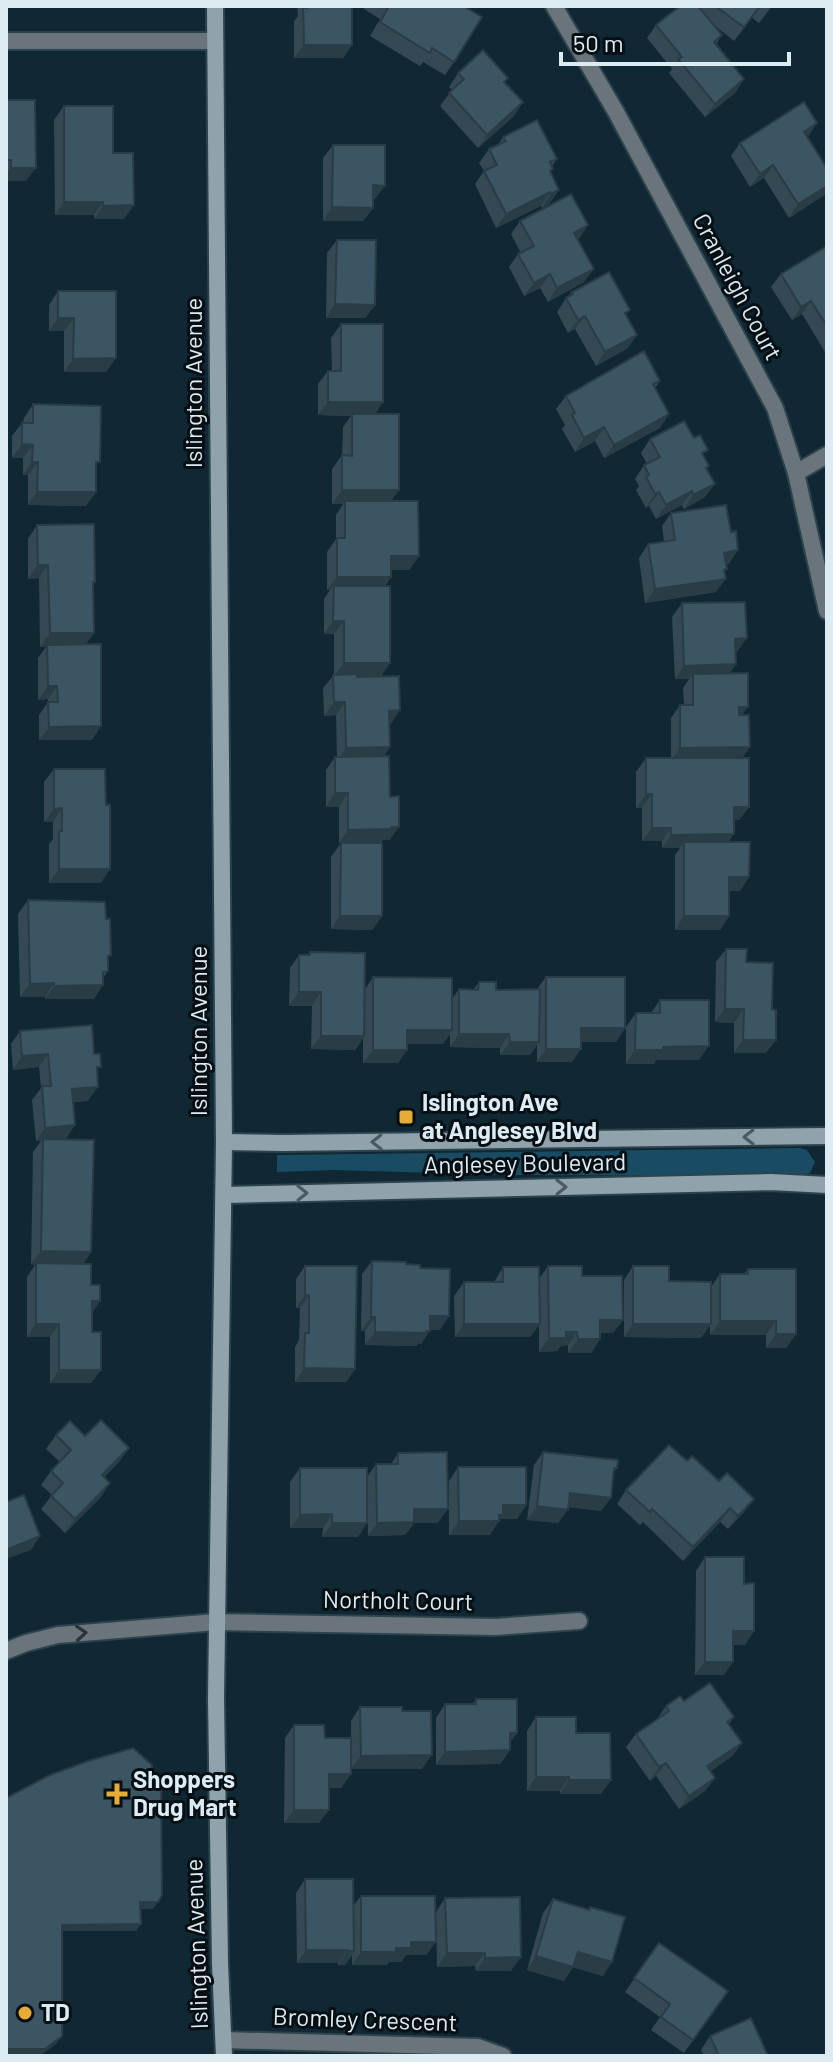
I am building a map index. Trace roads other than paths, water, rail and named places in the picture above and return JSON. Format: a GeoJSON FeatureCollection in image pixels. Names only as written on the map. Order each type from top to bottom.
{"type":"FeatureCollection","features":[{"type":"Feature","properties":{"kind":"main road","name":"Islington Avenue"},"geometry":{"type":"LineString","coordinates":[[215,6],[224,1142],[216,1622],[220,1963],[224,2048]]}},
{"type":"Feature","properties":{"kind":"main road","name":"Anglesey Boulevard"},"geometry":{"type":"LineString","coordinates":[[224,1142],[827,1136]]}},
{"type":"Feature","properties":{"kind":"main road","name":"Anglesey Boulevard"},"geometry":{"type":"LineString","coordinates":[[224,1195],[771,1182],[827,1185]]}},
{"type":"Feature","properties":{"kind":"street","name":"Cranleigh Court"},"geometry":{"type":"LineString","coordinates":[[554,6],[616,112],[775,408],[796,473],[827,611]]}},
{"type":"Feature","properties":{"kind":"street"},"geometry":{"type":"LineString","coordinates":[[6,41],[215,41]]}},
{"type":"Feature","properties":{"kind":"street"},"geometry":{"type":"LineString","coordinates":[[796,473],[827,455]]}},
{"type":"Feature","properties":{"kind":"street","name":"Northolt Court"},"geometry":{"type":"LineString","coordinates":[[6,1651],[58,1635],[216,1622],[495,1627],[579,1621]]}},
{"type":"Feature","properties":{"kind":"street","name":"Bromley Crescent"},"geometry":{"type":"LineString","coordinates":[[224,2048],[478,2047],[503,2056]]}},
{"type":"Feature","properties":{"kind":"place","name":"Islington Ave at Anglesey Blvd"},"geometry":{"type":"Point","coordinates":[406,1117]}},
{"type":"Feature","properties":{"kind":"place","name":"Shoppers Drug Mart"},"geometry":{"type":"Point","coordinates":[117,1794]}},
{"type":"Feature","properties":{"kind":"place","name":"TD"},"geometry":{"type":"Point","coordinates":[25,2013]}}]}
